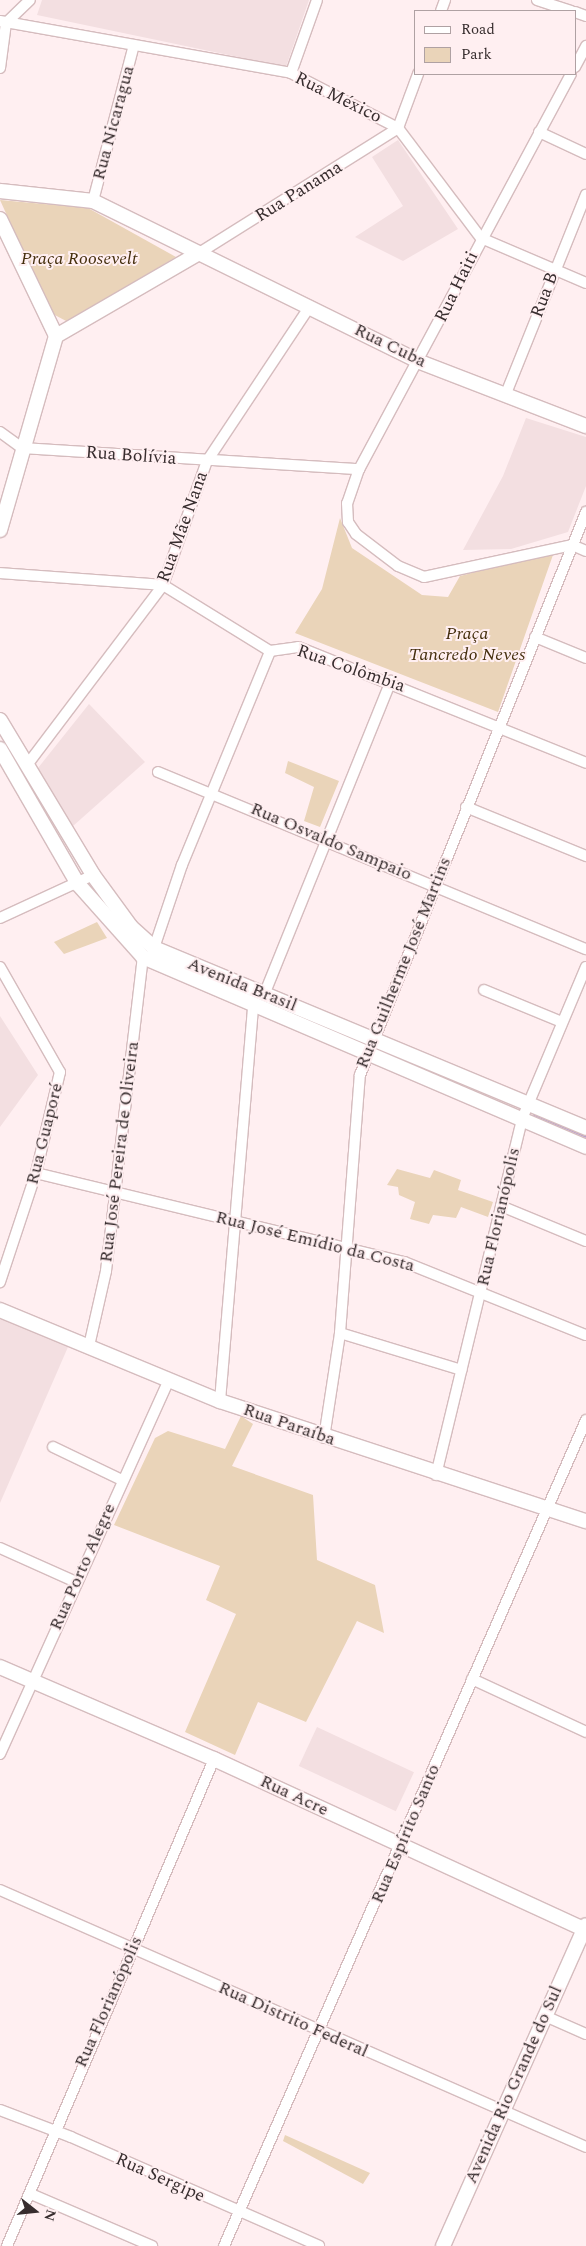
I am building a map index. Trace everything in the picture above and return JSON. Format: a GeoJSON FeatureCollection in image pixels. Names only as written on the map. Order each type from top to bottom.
{"type":"FeatureCollection","features":[{"type":"Feature","properties":{"kind":"street"},"geometry":{"type":"LineString","coordinates":[[0,68],[3,22],[30,0]]}},
{"type":"Feature","properties":{"kind":"street"},"geometry":{"type":"LineString","coordinates":[[291,73],[317,0]]}},
{"type":"Feature","properties":{"kind":"street"},"geometry":{"type":"LineString","coordinates":[[537,0],[567,10]]}},
{"type":"Feature","properties":{"kind":"street","name":"Rua México"},"geometry":{"type":"LineString","coordinates":[[3,22],[291,73],[398,128],[481,238],[586,283]]}},
{"type":"Feature","properties":{"kind":"street","name":"Rua Nicaragua"},"geometry":{"type":"LineString","coordinates":[[93,202],[134,45]]}},
{"type":"Feature","properties":{"kind":"street"},"geometry":{"type":"LineString","coordinates":[[576,65],[586,46]]}},
{"type":"Feature","properties":{"kind":"street"},"geometry":{"type":"LineString","coordinates":[[398,128],[418,75]]}},
{"type":"Feature","properties":{"kind":"street","name":"Rua Haiti"},"geometry":{"type":"LineString","coordinates":[[570,75],[481,238],[420,362],[359,469],[348,503],[348,522],[356,534],[398,566],[424,578],[572,545]]}},
{"type":"Feature","properties":{"kind":"street","name":"Rua Panama"},"geometry":{"type":"LineString","coordinates":[[199,253],[398,128]]}},
{"type":"Feature","properties":{"kind":"street"},"geometry":{"type":"LineString","coordinates":[[539,132],[586,154]]}},
{"type":"Feature","properties":{"kind":"street","name":"Rua Cuba"},"geometry":{"type":"LineString","coordinates":[[0,191],[93,202],[310,306],[420,362],[586,426]]}},
{"type":"Feature","properties":{"kind":"street","name":"Rua B"},"geometry":{"type":"LineString","coordinates":[[505,396],[554,270],[586,195]]}},
{"type":"Feature","properties":{"kind":"street"},"geometry":{"type":"LineString","coordinates":[[0,220],[56,336],[22,448],[0,530]]}},
{"type":"Feature","properties":{"kind":"street"},"geometry":{"type":"LineString","coordinates":[[56,336],[199,253]]}},
{"type":"Feature","properties":{"kind":"street","name":"Rua Mãe Nana"},"geometry":{"type":"LineString","coordinates":[[27,765],[163,585],[207,460],[310,306]]}},
{"type":"Feature","properties":{"kind":"street"},"geometry":{"type":"LineString","coordinates":[[0,432],[22,448]]}},
{"type":"Feature","properties":{"kind":"street","name":"Rua Bolívia"},"geometry":{"type":"LineString","coordinates":[[22,448],[359,469]]}},
{"type":"Feature","properties":{"kind":"street","name":"Rua Guilherme José Martins"},"geometry":{"type":"LineString","coordinates":[[324,1438],[340,1333],[356,1093],[367,1054],[586,512]]}},
{"type":"Feature","properties":{"kind":"street"},"geometry":{"type":"LineString","coordinates":[[572,545],[586,551]]}},
{"type":"Feature","properties":{"kind":"street","name":"Rua Colômbia"},"geometry":{"type":"LineString","coordinates":[[0,573],[163,585],[270,650],[298,646],[392,681],[586,763]]}},
{"type":"Feature","properties":{"kind":"street"},"geometry":{"type":"LineString","coordinates":[[535,637],[586,658]]}},
{"type":"Feature","properties":{"kind":"street","name":"Rua José Pereira de Oliveira"},"geometry":{"type":"LineString","coordinates":[[89,1346],[106,1271],[114,1190],[148,952],[270,650]]}},
{"type":"Feature","properties":{"kind":"street"},"geometry":{"type":"LineString","coordinates":[[264,995],[392,681]]}},
{"type":"Feature","properties":{"kind":"street","name":"Avenida Brasil"},"geometry":{"type":"LineString","coordinates":[[0,720],[93,875],[148,952],[374,1037],[586,1128]]}},
{"type":"Feature","properties":{"kind":"street","name":"Avenida Brasil"},"geometry":{"type":"LineString","coordinates":[[0,749],[78,884],[148,952],[253,1006],[586,1147]]}},
{"type":"Feature","properties":{"kind":"street","name":"Rua Osvaldo Sampaio"},"geometry":{"type":"LineString","coordinates":[[158,772],[586,949]]}},
{"type":"Feature","properties":{"kind":"street"},"geometry":{"type":"LineString","coordinates":[[466,807],[586,856]]}},
{"type":"Feature","properties":{"kind":"street"},"geometry":{"type":"LineString","coordinates":[[0,918],[78,884],[93,875]]}},
{"type":"Feature","properties":{"kind":"street","name":"Rua Guaporé"},"geometry":{"type":"LineString","coordinates":[[0,967],[60,1072],[36,1173],[0,1282]]}},
{"type":"Feature","properties":{"kind":"street","name":"Rua Florianópolis"},"geometry":{"type":"LineString","coordinates":[[436,1475],[522,1119],[586,967]]}},
{"type":"Feature","properties":{"kind":"street"},"geometry":{"type":"LineString","coordinates":[[484,990],[562,1022]]}},
{"type":"Feature","properties":{"kind":"street"},"geometry":{"type":"LineString","coordinates":[[220,1401],[233,1221],[253,1006]]}},
{"type":"Feature","properties":{"kind":"street","name":"Rua José Emídio da Costa"},"geometry":{"type":"LineString","coordinates":[[36,1173],[345,1246],[481,1292],[586,1335]]}},
{"type":"Feature","properties":{"kind":"street"},"geometry":{"type":"LineString","coordinates":[[501,1206],[586,1241]]}},
{"type":"Feature","properties":{"kind":"street","name":"Rua Paraíba"},"geometry":{"type":"LineString","coordinates":[[0,1310],[89,1346],[168,1382],[220,1401],[436,1475],[586,1521]]}},
{"type":"Feature","properties":{"kind":"street"},"geometry":{"type":"LineString","coordinates":[[340,1333],[462,1370]]}},
{"type":"Feature","properties":{"kind":"street","name":"Rua Porto Alegre"},"geometry":{"type":"LineString","coordinates":[[0,1754],[122,1480],[168,1382]]}},
{"type":"Feature","properties":{"kind":"street","name":"Rua Espírito Santo"},"geometry":{"type":"LineString","coordinates":[[224,2246],[401,1846],[586,1420]]}},
{"type":"Feature","properties":{"kind":"street"},"geometry":{"type":"LineString","coordinates":[[53,1447],[122,1480]]}},
{"type":"Feature","properties":{"kind":"street"},"geometry":{"type":"LineString","coordinates":[[0,1548],[76,1582]]}},
{"type":"Feature","properties":{"kind":"street","name":"Rua Acre"},"geometry":{"type":"LineString","coordinates":[[0,1667],[214,1759],[401,1846],[585,1928]]}},
{"type":"Feature","properties":{"kind":"street"},"geometry":{"type":"LineString","coordinates":[[472,1679],[586,1732]]}},
{"type":"Feature","properties":{"kind":"street","name":"Rua Florianópolis"},"geometry":{"type":"LineString","coordinates":[[7,2246],[31,2194],[52,2131],[133,1950],[214,1759]]}},
{"type":"Feature","properties":{"kind":"street","name":"Rua Distrito Federal"},"geometry":{"type":"LineString","coordinates":[[0,1890],[319,2032],[504,2109],[586,2147]]}},
{"type":"Feature","properties":{"kind":"street","name":"Avenida Rio Grande do Sul"},"geometry":{"type":"LineString","coordinates":[[443,2246],[585,1928]]}},
{"type":"Feature","properties":{"kind":"street"},"geometry":{"type":"LineString","coordinates":[[545,2016],[586,2034]]}},
{"type":"Feature","properties":{"kind":"street","name":"Rua Sergipe"},"geometry":{"type":"LineString","coordinates":[[0,2110],[52,2131],[238,2214],[319,2246]]}},
{"type":"Feature","properties":{"kind":"street"},"geometry":{"type":"LineString","coordinates":[[31,2194],[152,2246]]}},
{"type":"Feature","properties":{"kind":"shaded area"},"geometry":{"type":"Polygon","coordinates":[[[42,0],[309,0],[286,67],[37,15],[42,0]]]}},
{"type":"Feature","properties":{"kind":"shaded area"},"geometry":{"type":"Polygon","coordinates":[[[398,140],[458,229],[403,261],[355,237],[403,206],[372,157],[398,140]]]}},
{"type":"Feature","properties":{"kind":"shaded area"},"geometry":{"type":"Polygon","coordinates":[[[526,418],[586,437],[586,486],[568,532],[511,549],[463,550],[503,476],[526,418]]]}},
{"type":"Feature","properties":{"kind":"shaded area"},"geometry":{"type":"Polygon","coordinates":[[[89,704],[145,762],[73,826],[38,768],[89,704]]]}},
{"type":"Feature","properties":{"kind":"shaded area"},"geometry":{"type":"Polygon","coordinates":[[[0,1016],[38,1075],[0,1127],[0,1016]]]}},
{"type":"Feature","properties":{"kind":"shaded area"},"geometry":{"type":"Polygon","coordinates":[[[0,1316],[68,1347],[0,1503],[0,1316]]]}},
{"type":"Feature","properties":{"kind":"shaded area"},"geometry":{"type":"Polygon","coordinates":[[[317,1727],[414,1772],[396,1811],[299,1766],[317,1727]]]}},
{"type":"Feature","properties":{"kind":"green space","name":"Praça Roosevelt"},"geometry":{"type":"Polygon","coordinates":[[[0,200],[88,208],[176,257],[68,322],[51,313],[0,200]]]}},
{"type":"Feature","properties":{"kind":"green space","name":"Praça Tancredo Neves"},"geometry":{"type":"Polygon","coordinates":[[[340,518],[352,548],[422,595],[448,597],[460,576],[554,552],[498,712],[295,633],[322,589],[340,518]]]}},
{"type":"Feature","properties":{"kind":"green space"},"geometry":{"type":"Polygon","coordinates":[[[288,761],[339,781],[320,827],[304,821],[314,787],[285,773],[288,761]]]}},
{"type":"Feature","properties":{"kind":"green space"},"geometry":{"type":"Polygon","coordinates":[[[97,922],[107,938],[64,954],[54,942],[97,922]]]}},
{"type":"Feature","properties":{"kind":"green space"},"geometry":{"type":"Polygon","coordinates":[[[397,1169],[430,1178],[434,1170],[461,1180],[458,1190],[493,1202],[488,1217],[461,1207],[456,1218],[433,1215],[429,1224],[410,1219],[415,1202],[399,1195],[398,1187],[387,1185],[397,1169]]]}},
{"type":"Feature","properties":{"kind":"green space"},"geometry":{"type":"Polygon","coordinates":[[[241,1416],[253,1424],[232,1466],[313,1495],[317,1560],[375,1585],[384,1633],[357,1621],[306,1722],[258,1702],[235,1755],[185,1732],[236,1614],[206,1600],[220,1566],[114,1525],[155,1438],[168,1431],[225,1449],[241,1416]]]}},
{"type":"Feature","properties":{"kind":"green space"},"geometry":{"type":"Polygon","coordinates":[[[285,2135],[370,2173],[363,2184],[283,2141],[285,2135]]]}},
{"type":"Feature","properties":{"kind":"waterway"},"geometry":{"type":"LineString","coordinates":[[295,1015],[324,1026]]}},
{"type":"Feature","properties":{"kind":"waterway"},"geometry":{"type":"LineString","coordinates":[[534,1114],[586,1136]]}}]}
